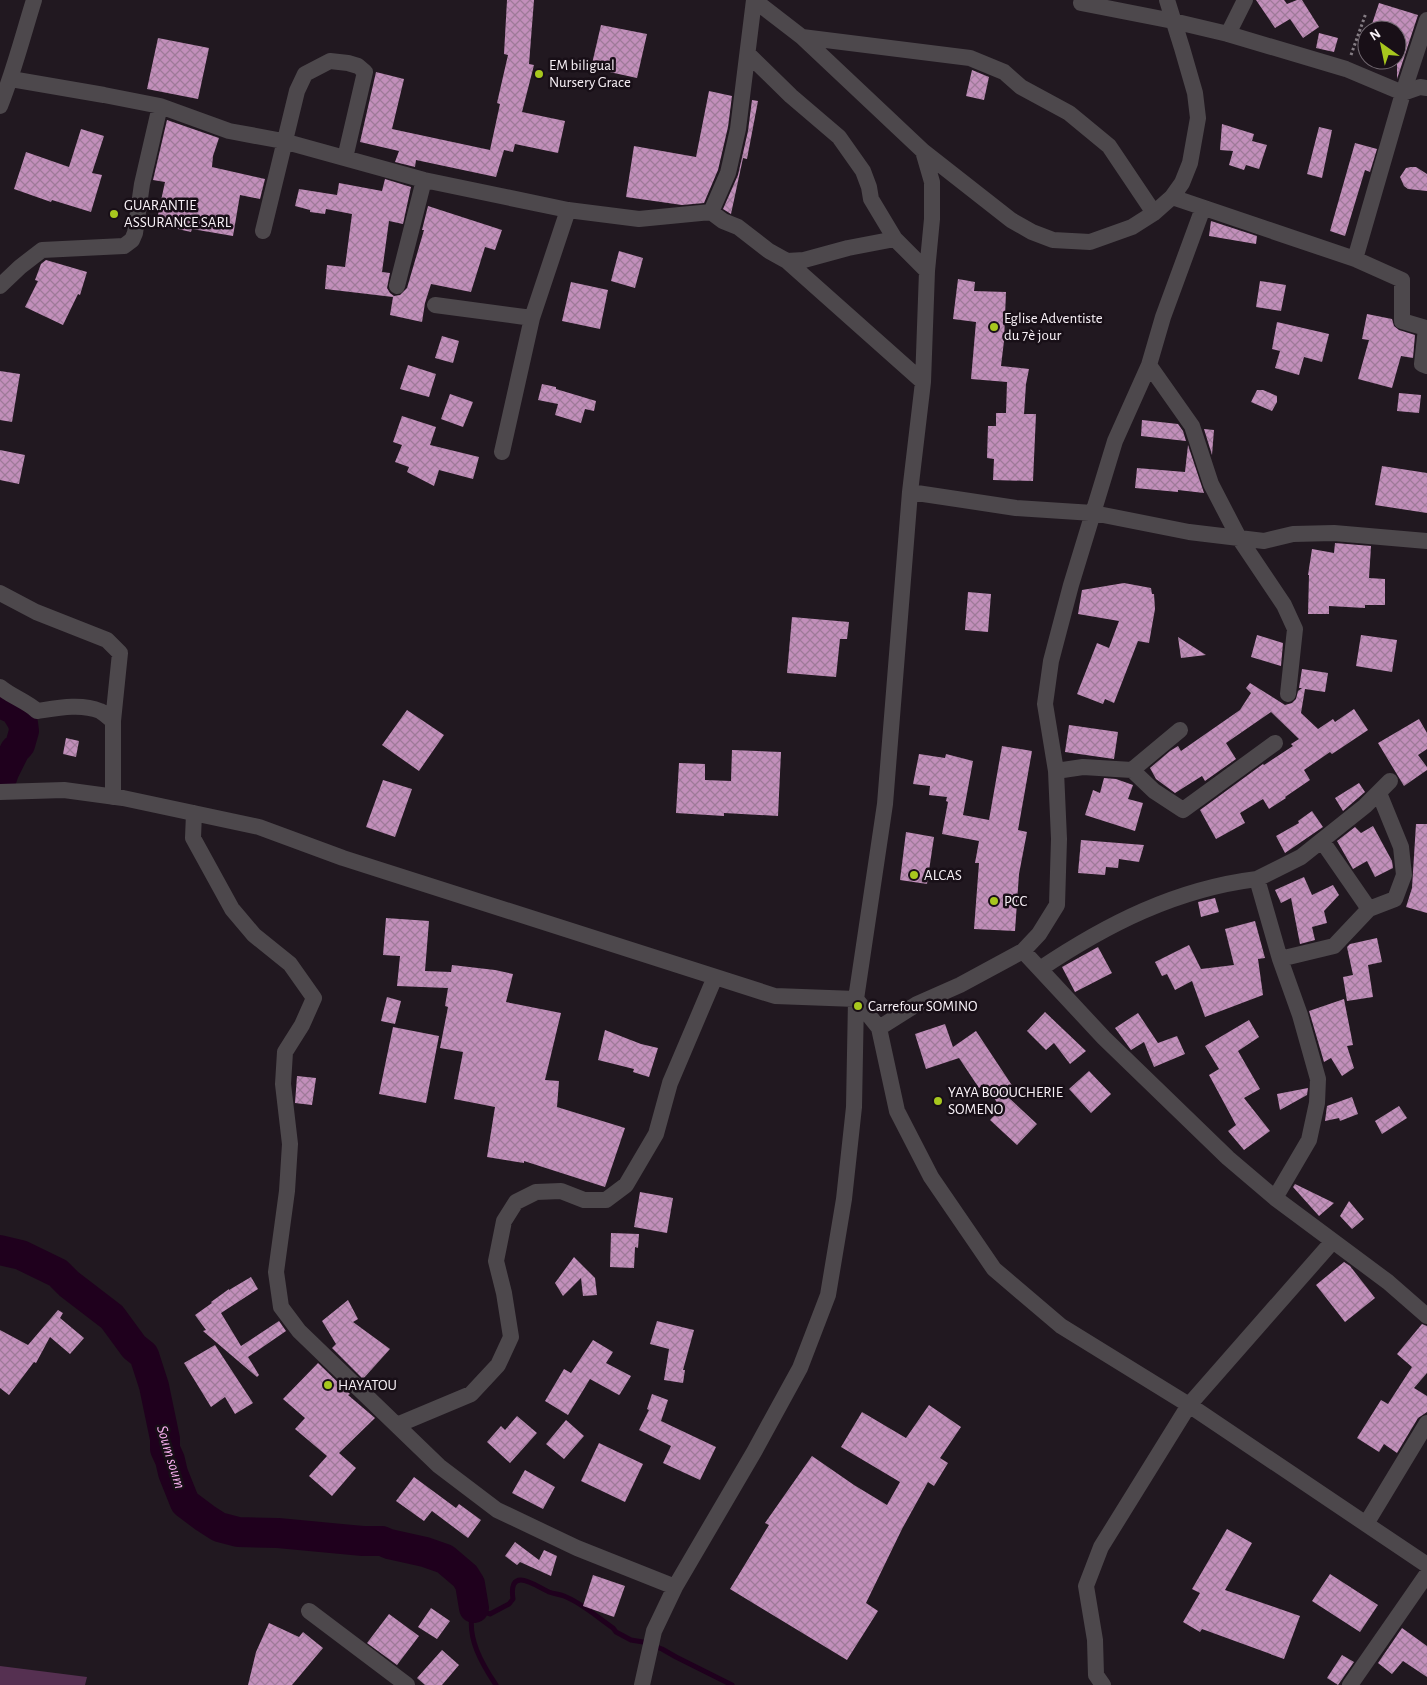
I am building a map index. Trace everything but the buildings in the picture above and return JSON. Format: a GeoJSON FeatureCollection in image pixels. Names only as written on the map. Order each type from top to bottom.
{"type":"FeatureCollection","features":[{"type":"Feature","properties":{"kind":"street"},"geometry":{"type":"LineString","coordinates":[[0,106],[11,79],[18,48],[34,0]]}},
{"type":"Feature","properties":{"kind":"street"},"geometry":{"type":"LineString","coordinates":[[754,0],[802,37],[923,152],[1011,220],[1032,232],[1053,240],[1090,242],[1132,227],[1154,213],[1172,197],[1182,183],[1190,163],[1198,118],[1195,94],[1167,0]]}},
{"type":"Feature","properties":{"kind":"street"},"geometry":{"type":"LineString","coordinates":[[711,212],[728,173],[738,129],[754,0]]}},
{"type":"Feature","properties":{"kind":"street"},"geometry":{"type":"LineString","coordinates":[[1228,34],[1245,0]]}},
{"type":"Feature","properties":{"kind":"street"},"geometry":{"type":"LineString","coordinates":[[1081,3],[1174,21],[1228,34],[1346,69],[1404,93],[1420,86],[1427,88]]}},
{"type":"Feature","properties":{"kind":"street"},"geometry":{"type":"LineString","coordinates":[[1355,259],[1427,20]]}},
{"type":"Feature","properties":{"kind":"street"},"geometry":{"type":"LineString","coordinates":[[802,37],[970,58],[1004,72],[1021,87],[1069,113],[1109,146],[1154,213]]}},
{"type":"Feature","properties":{"kind":"street"},"geometry":{"type":"LineString","coordinates":[[748,54],[791,96],[839,137],[863,171],[871,199],[895,239],[927,271]]}},
{"type":"Feature","properties":{"kind":"street"},"geometry":{"type":"LineString","coordinates":[[263,231],[296,90],[305,74],[330,61],[358,66],[365,72],[345,158]]}},
{"type":"Feature","properties":{"kind":"street"},"geometry":{"type":"LineString","coordinates":[[11,79],[160,106],[229,131],[283,141],[424,180],[568,210],[638,220],[711,212],[723,221],[738,227],[769,251],[787,261],[923,382]]}},
{"type":"Feature","properties":{"kind":"street"},"geometry":{"type":"LineString","coordinates":[[0,286],[42,250],[124,246],[132,240],[135,233],[142,184],[160,106]]}},
{"type":"Feature","properties":{"kind":"street"},"geometry":{"type":"LineString","coordinates":[[642,1685],[654,1631],[674,1587],[754,1452],[800,1368],[828,1295],[844,1200],[854,1107],[856,999],[885,804],[910,492],[923,382],[927,271],[932,219],[932,182],[923,152]]}},
{"type":"Feature","properties":{"kind":"street"},"geometry":{"type":"LineString","coordinates":[[397,286],[424,180]]}},
{"type":"Feature","properties":{"kind":"street"},"geometry":{"type":"LineString","coordinates":[[1172,197],[1355,259],[1402,280],[1402,322],[1426,328],[1422,364],[1427,366]]}},
{"type":"Feature","properties":{"kind":"street"},"geometry":{"type":"LineString","coordinates":[[879,1028],[917,1004],[960,985],[1023,950],[1039,934],[1057,905],[1059,839],[1056,771],[1045,704],[1051,660],[1115,441],[1149,365],[1163,317],[1203,208]]}},
{"type":"Feature","properties":{"kind":"street"},"geometry":{"type":"LineString","coordinates":[[502,452],[532,318],[568,210]]}},
{"type":"Feature","properties":{"kind":"street"},"geometry":{"type":"LineString","coordinates":[[787,261],[804,260],[848,248],[895,239]]}},
{"type":"Feature","properties":{"kind":"street"},"geometry":{"type":"LineString","coordinates":[[435,305],[532,318]]}},
{"type":"Feature","properties":{"kind":"street"},"geometry":{"type":"LineString","coordinates":[[1149,365],[1192,426],[1211,484],[1239,538],[1284,605],[1295,629],[1288,694]]}},
{"type":"Feature","properties":{"kind":"street"},"geometry":{"type":"LineString","coordinates":[[910,492],[1016,508],[1093,513],[1189,532],[1264,541],[1293,534],[1334,533],[1427,541]]}},
{"type":"Feature","properties":{"kind":"street"},"geometry":{"type":"LineString","coordinates":[[0,593],[36,612],[108,640],[120,653],[113,721],[113,797]]}},
{"type":"Feature","properties":{"kind":"street"},"geometry":{"type":"LineString","coordinates":[[0,687],[10,696],[37,711],[59,708],[86,708],[101,712],[113,721]]}},
{"type":"Feature","properties":{"kind":"street"},"geometry":{"type":"LineString","coordinates":[[1132,770],[1180,730]]}},
{"type":"Feature","properties":{"kind":"street"},"geometry":{"type":"LineString","coordinates":[[1056,771],[1083,767],[1132,770],[1154,791],[1183,810],[1275,742]]}},
{"type":"Feature","properties":{"kind":"street"},"geometry":{"type":"LineString","coordinates":[[1040,969],[1073,947],[1128,917],[1193,892],[1231,882],[1257,879],[1301,857],[1384,787],[1401,847],[1404,875],[1395,899],[1369,909],[1334,946],[1280,960]]}},
{"type":"Feature","properties":{"kind":"street"},"geometry":{"type":"LineString","coordinates":[[0,792],[64,790],[113,797],[259,827],[343,858],[775,996],[856,999],[879,1028],[897,1111],[931,1177],[994,1269],[1061,1326],[1189,1404],[1427,1565]]}},
{"type":"Feature","properties":{"kind":"street"},"geometry":{"type":"LineString","coordinates":[[194,813],[193,838],[232,909],[254,934],[290,964],[314,998],[302,1025],[286,1052],[283,1084],[290,1144],[287,1191],[276,1272],[281,1307],[299,1331],[439,1466],[498,1510],[577,1548],[674,1587]]}},
{"type":"Feature","properties":{"kind":"street"},"geometry":{"type":"LineString","coordinates":[[1322,841],[1369,909]]}},
{"type":"Feature","properties":{"kind":"street"},"geometry":{"type":"LineString","coordinates":[[1257,879],[1280,960],[1300,1015],[1318,1079],[1317,1103],[1309,1140],[1275,1198]]}},
{"type":"Feature","properties":{"kind":"street"},"geometry":{"type":"LineString","coordinates":[[1023,950],[1131,1064],[1228,1158],[1275,1198],[1388,1282],[1427,1316]]}},
{"type":"Feature","properties":{"kind":"street"},"geometry":{"type":"LineString","coordinates":[[397,1425],[471,1394],[498,1365],[511,1337],[504,1293],[496,1261],[504,1221],[516,1202],[536,1192],[560,1191],[584,1200],[606,1200],[626,1185],[656,1134],[670,1083],[715,977]]}},
{"type":"Feature","properties":{"kind":"street"},"geometry":{"type":"LineString","coordinates":[[1096,1682],[1095,1640],[1086,1586],[1101,1547],[1189,1404],[1333,1241]]}},
{"type":"Feature","properties":{"kind":"street"},"geometry":{"type":"LineString","coordinates":[[1366,1524],[1427,1423]]}},
{"type":"Feature","properties":{"kind":"street"},"geometry":{"type":"LineString","coordinates":[[1350,1685],[1427,1574]]}},
{"type":"Feature","properties":{"kind":"street"},"geometry":{"type":"LineString","coordinates":[[309,1611],[407,1685]]}},
{"type":"Feature","properties":{"kind":"path"},"geometry":{"type":"LineString","coordinates":[[1346,69],[1366,13]]}},
{"type":"Feature","properties":{"kind":"shaded area"},"geometry":{"type":"Polygon","coordinates":[[[0,1666],[87,1677],[85,1685],[0,1685],[0,1666]]]}},
{"type":"Feature","properties":{"kind":"waterway","name":"Soum soum"},"geometry":{"type":"LineString","coordinates":[[0,703],[15,710],[23,723],[24,731],[20,745],[15,750],[0,784]]}},
{"type":"Feature","properties":{"kind":"waterway","name":"Soum soum"},"geometry":{"type":"LineString","coordinates":[[0,1250],[21,1255],[58,1273],[69,1284],[112,1317],[134,1347],[144,1355],[154,1386],[165,1439],[165,1449],[185,1503],[219,1527],[238,1532],[382,1541],[445,1559],[465,1576],[470,1584],[474,1608]]}},
{"type":"Feature","properties":{"kind":"waterway"},"geometry":{"type":"LineString","coordinates":[[496,1685],[477,1650],[472,1631],[473,1611],[474,1608],[490,1614],[509,1604],[513,1599],[515,1583],[519,1580],[524,1580],[549,1592],[571,1599],[589,1610],[616,1632],[631,1640],[662,1649],[732,1685]]}},
{"type":"Feature","properties":{"kind":"place","name":"EM biligual Nursery Grace"},"geometry":{"type":"Point","coordinates":[539,74]}},
{"type":"Feature","properties":{"kind":"place","name":"GUARANTIE ASSURANCE SARL"},"geometry":{"type":"Point","coordinates":[114,214]}},
{"type":"Feature","properties":{"kind":"place","name":"Eglise Adventiste du 7è jour"},"geometry":{"type":"Point","coordinates":[994,327]}},
{"type":"Feature","properties":{"kind":"place","name":"ALCAS"},"geometry":{"type":"Point","coordinates":[914,875]}},
{"type":"Feature","properties":{"kind":"place","name":"PCC"},"geometry":{"type":"Point","coordinates":[994,901]}},
{"type":"Feature","properties":{"kind":"place","name":"Carrefour SOMINO"},"geometry":{"type":"Point","coordinates":[858,1006]}},
{"type":"Feature","properties":{"kind":"place","name":"YAYA BOOUCHERIE SOMENO"},"geometry":{"type":"Point","coordinates":[938,1101]}},
{"type":"Feature","properties":{"kind":"place","name":"HAYATOU"},"geometry":{"type":"Point","coordinates":[328,1385]}}]}
